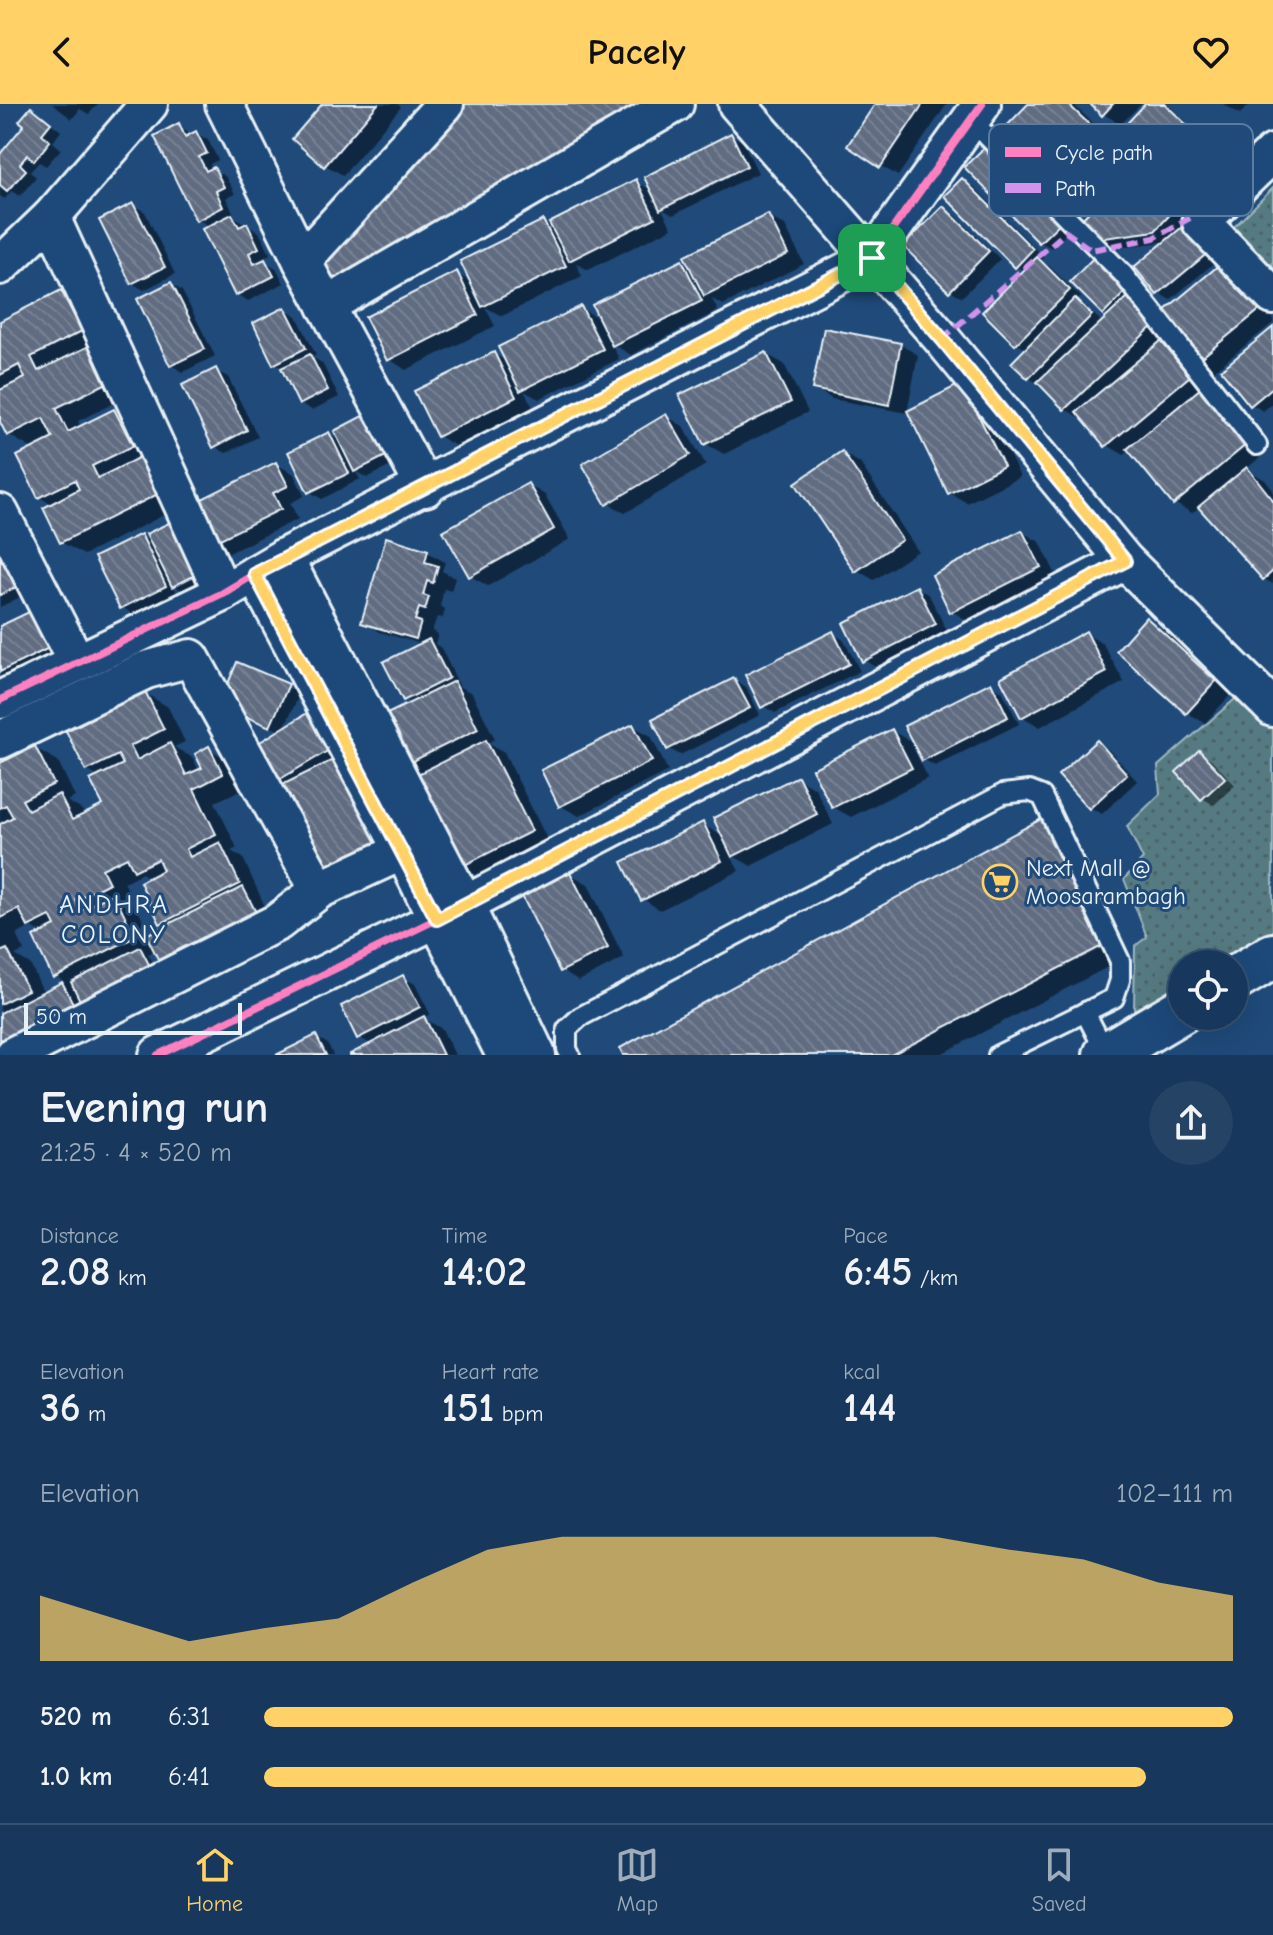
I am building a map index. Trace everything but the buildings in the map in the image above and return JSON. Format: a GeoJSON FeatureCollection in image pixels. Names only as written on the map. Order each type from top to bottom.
{"type":"FeatureCollection","features":[{"type":"Feature","properties":{"kind":"street"},"geometry":{"type":"LineString","coordinates":[[0,266],[51,217],[149,104]]}},
{"type":"Feature","properties":{"kind":"street"},"geometry":{"type":"LineString","coordinates":[[224,104],[302,261],[425,488]]}},
{"type":"Feature","properties":{"kind":"street"},"geometry":{"type":"LineString","coordinates":[[302,261],[445,104]]}},
{"type":"Feature","properties":{"kind":"street"},"geometry":{"type":"LineString","coordinates":[[326,306],[675,104]]}},
{"type":"Feature","properties":{"kind":"street"},"geometry":{"type":"LineString","coordinates":[[737,104],[942,339],[1125,561],[1273,708]]}},
{"type":"Feature","properties":{"kind":"street"},"geometry":{"type":"LineString","coordinates":[[0,700],[223,593],[269,566],[872,258],[977,112]]}},
{"type":"Feature","properties":{"kind":"street"},"geometry":{"type":"LineString","coordinates":[[1253,172],[1273,153]]}},
{"type":"Feature","properties":{"kind":"street"},"geometry":{"type":"LineString","coordinates":[[1207,216],[1201,222],[1273,296]]}},
{"type":"Feature","properties":{"kind":"street"},"geometry":{"type":"LineString","coordinates":[[51,217],[223,593]]}},
{"type":"Feature","properties":{"kind":"street"},"geometry":{"type":"LineString","coordinates":[[0,513],[77,663]]}},
{"type":"Feature","properties":{"kind":"street"},"geometry":{"type":"LineString","coordinates":[[158,1055],[451,912],[1125,561]]}},
{"type":"Feature","properties":{"kind":"street"},"geometry":{"type":"LineString","coordinates":[[269,566],[403,851],[556,1054]]}},
{"type":"Feature","properties":{"kind":"street"},"geometry":{"type":"LineString","coordinates":[[269,566],[451,912],[505,1055]]}},
{"type":"Feature","properties":{"kind":"street"},"geometry":{"type":"LineString","coordinates":[[0,740],[146,670],[191,658],[319,890]]}},
{"type":"Feature","properties":{"kind":"street"},"geometry":{"type":"LineString","coordinates":[[14,1055],[278,922],[319,890],[403,851]]}},
{"type":"Feature","properties":{"kind":"street"},"geometry":{"type":"LineString","coordinates":[[1248,971],[1273,956]]}},
{"type":"Feature","properties":{"kind":"street"},"geometry":{"type":"LineString","coordinates":[[1107,1055],[1168,1018]]}},
{"type":"Feature","properties":{"kind":"lane"},"geometry":{"type":"LineString","coordinates":[[1071,216],[1123,274],[1257,445]]}},
{"type":"Feature","properties":{"kind":"lane"},"geometry":{"type":"LineString","coordinates":[[556,1054],[567,1029],[580,1017],[1003,794],[1029,791],[1042,796],[1120,961],[1120,980],[1114,998],[998,1055]]}},
{"type":"Feature","properties":{"kind":"lane"},"geometry":{"type":"LineString","coordinates":[[1085,1012],[1107,1055]]}},
{"type":"Feature","properties":{"kind":"green space"},"geometry":{"type":"Polygon","coordinates":[[[1273,188],[1273,271],[1232,229],[1245,216],[1253,216],[1253,208],[1273,188]]]}},
{"type":"Feature","properties":{"kind":"green space"},"geometry":{"type":"Polygon","coordinates":[[[1249,687],[1273,713],[1273,934],[1244,950],[1168,950],[1168,992],[1134,1010],[1135,946],[1147,937],[1124,879],[1143,859],[1127,826],[1160,794],[1158,766],[1249,687]]]}},
{"type":"Feature","properties":{"kind":"marked path"},"geometry":{"type":"LineString","coordinates":[[942,339],[1066,232],[1091,250],[1154,238],[1193,216]]}},
{"type":"Feature","properties":{"kind":"cycle path"},"geometry":{"type":"LineString","coordinates":[[0,700],[223,593],[284,557],[872,258],[982,104]]}},
{"type":"Feature","properties":{"kind":"cycle path"},"geometry":{"type":"LineString","coordinates":[[158,1055],[437,919],[1125,561]]}},
{"type":"Feature","properties":{"kind":"place","name":"Next Mall @ Moosarambagh"},"geometry":{"type":"Point","coordinates":[1000,882]}},
{"type":"Feature","properties":{"kind":"district","name":"ANDHRA COLONY"},"geometry":{"type":"Point","coordinates":[114,920]}},
{"type":"Feature","properties":{"kind":"route"},"geometry":{"type":"LineString","coordinates":[[872,258],[1125,561],[437,919],[255,574],[872,258]]}}]}
